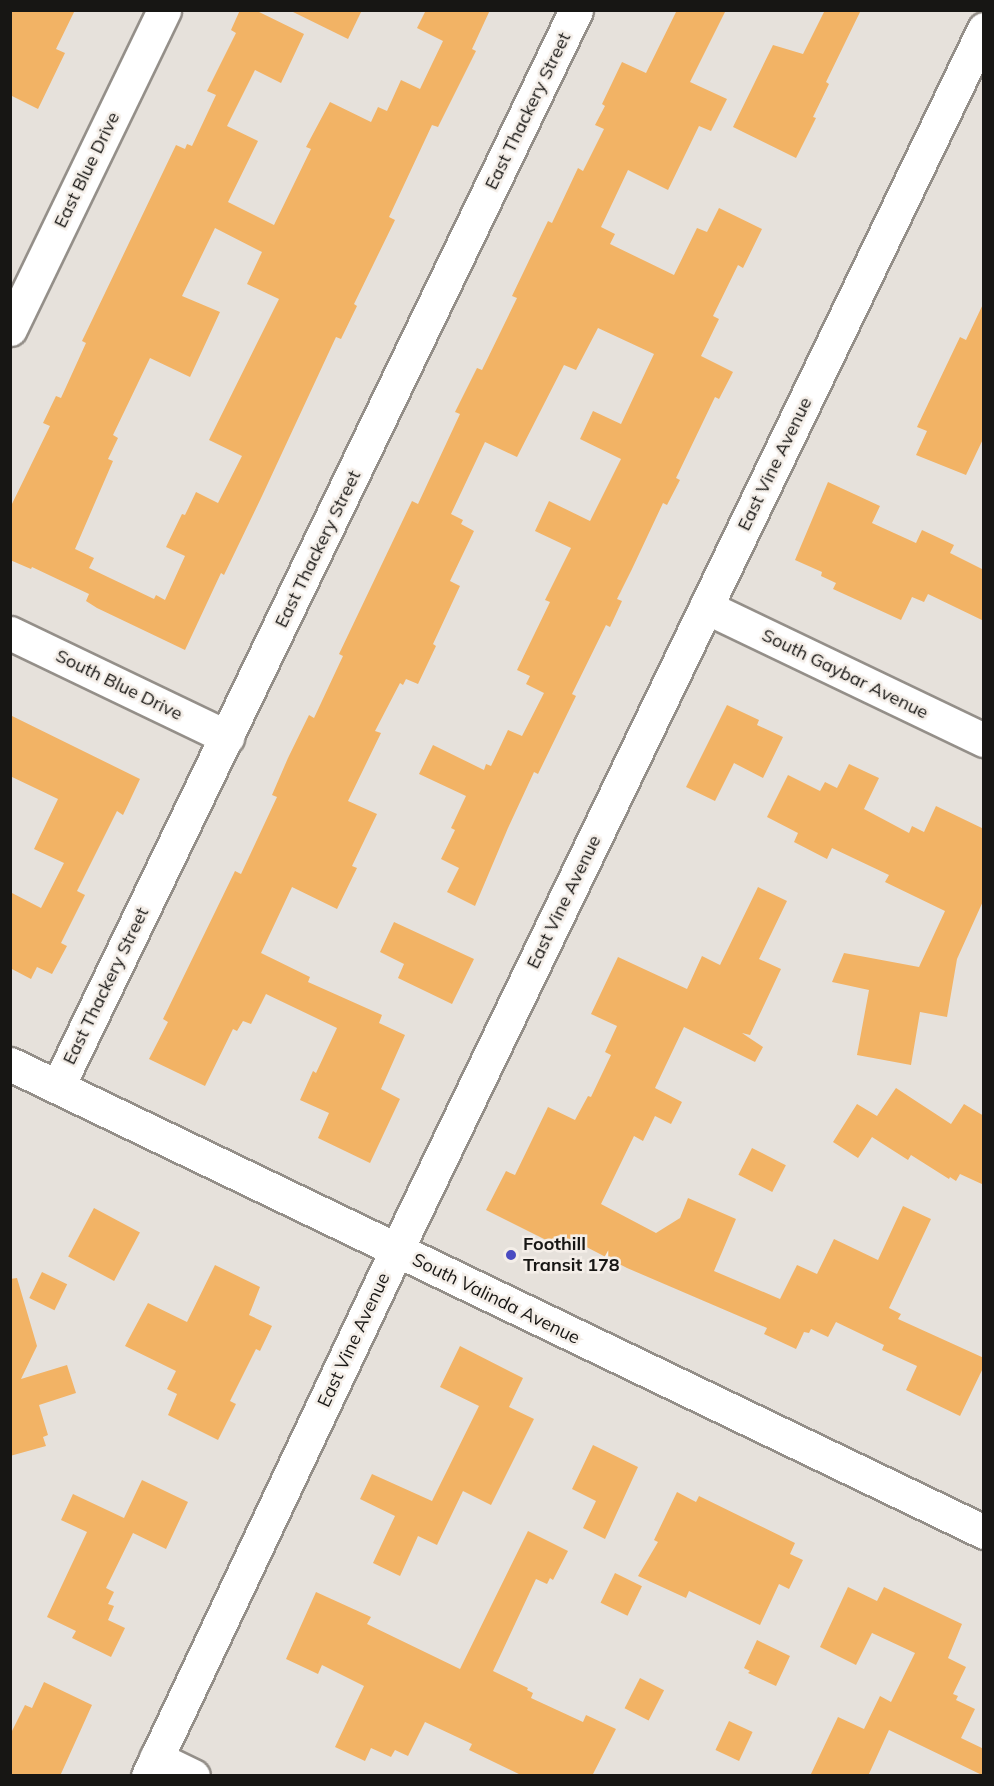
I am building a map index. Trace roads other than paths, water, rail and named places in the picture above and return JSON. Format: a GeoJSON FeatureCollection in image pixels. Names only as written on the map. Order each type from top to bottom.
{"type":"FeatureCollection","features":[{"type":"Feature","properties":{"kind":"street","name":"East Blue Drive"},"geometry":{"type":"LineString","coordinates":[[10,329],[164,10]]}},
{"type":"Feature","properties":{"kind":"street","name":"East Thackery Street"},"geometry":{"type":"LineString","coordinates":[[58,1086],[576,10]]}},
{"type":"Feature","properties":{"kind":"street","name":"East Vine Avenue"},"geometry":{"type":"LineString","coordinates":[[152,1767],[396,1251],[984,29]]}},
{"type":"Feature","properties":{"kind":"street","name":"South Gaybar Avenue"},"geometry":{"type":"LineString","coordinates":[[706,607],[984,740]]}},
{"type":"Feature","properties":{"kind":"street","name":"South Blue Drive"},"geometry":{"type":"LineString","coordinates":[[10,633],[227,737]]}},
{"type":"Feature","properties":{"kind":"street","name":"South Valinda Avenue"},"geometry":{"type":"LineString","coordinates":[[10,1064],[984,1532]]}},
{"type":"Feature","properties":{"kind":"street"},"geometry":{"type":"LineString","coordinates":[[152,1767],[193,1776]]}},
{"type":"Feature","properties":{"kind":"place","name":"Foothill Transit 178"},"geometry":{"type":"Point","coordinates":[511,1255]}}]}
